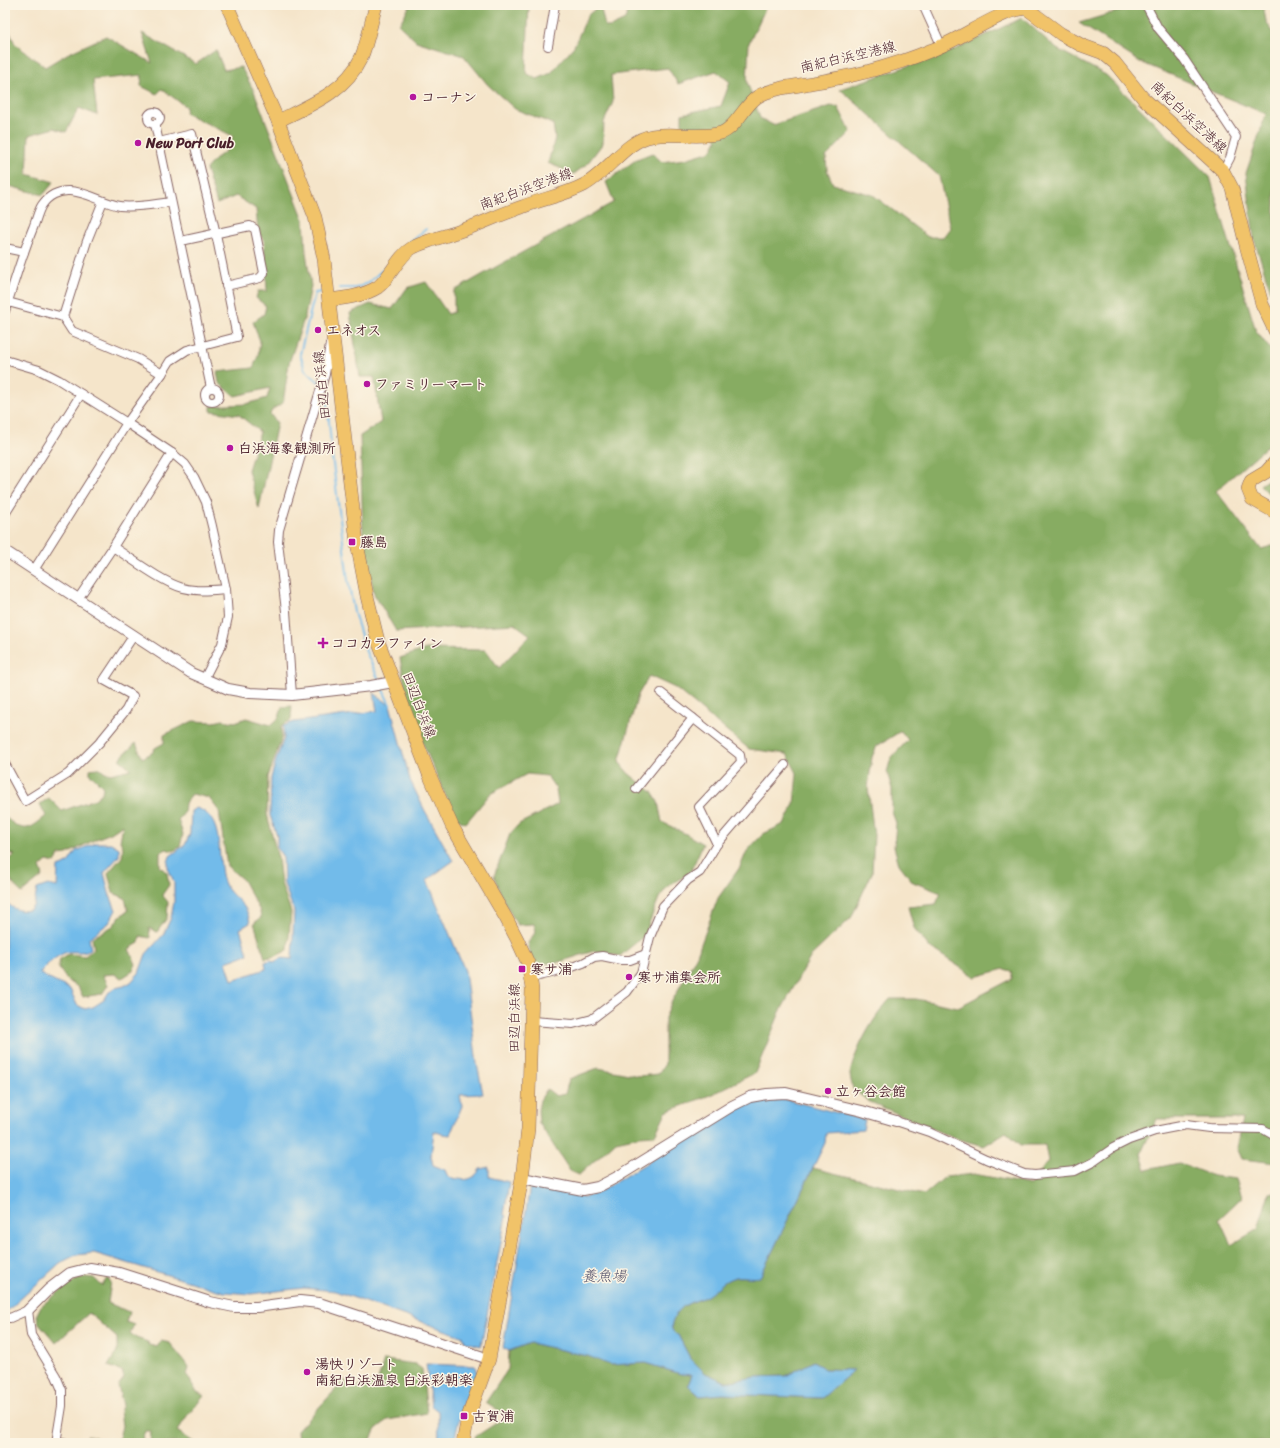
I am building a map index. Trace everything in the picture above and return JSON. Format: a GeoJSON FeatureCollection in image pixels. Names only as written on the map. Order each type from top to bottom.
{"type":"FeatureCollection","features":[{"type":"Feature","properties":{"kind":"main road"},"geometry":{"type":"LineString","coordinates":[[227,5],[278,121],[327,96],[345,82],[355,70],[362,56],[376,5]]}},
{"type":"Feature","properties":{"kind":"main road","name":"南紀白浜空港線"},"geometry":{"type":"LineString","coordinates":[[329,300],[355,295],[379,286],[411,248],[523,206],[574,190],[591,181],[624,151],[638,141],[651,136],[722,133],[733,124],[746,107],[757,97],[769,92],[782,88],[865,72],[916,57],[942,47],[1002,15],[1026,8],[1060,34],[1081,45],[1103,53],[1115,63],[1143,98],[1223,171],[1232,188],[1262,304],[1275,331]]}},
{"type":"Feature","properties":{"kind":"main road","name":"田辺白浜線"},"geometry":{"type":"LineString","coordinates":[[278,121],[314,217],[324,259],[359,550],[367,596],[389,683],[452,826],[510,925],[528,963],[531,978],[532,1021],[528,1130],[522,1178],[489,1359],[468,1417],[463,1443]]}},
{"type":"Feature","properties":{"kind":"main road"},"geometry":{"type":"LineString","coordinates":[[1275,462],[1266,472],[1251,481],[1248,489],[1252,499],[1275,512]]}},
{"type":"Feature","properties":{"kind":"street"},"geometry":{"type":"LineString","coordinates":[[548,46],[555,5]]}},
{"type":"Feature","properties":{"kind":"street"},"geometry":{"type":"LineString","coordinates":[[922,5],[942,47]]}},
{"type":"Feature","properties":{"kind":"street"},"geometry":{"type":"LineString","coordinates":[[1146,5],[1158,28],[1184,59],[1236,137],[1230,158],[1223,171]]}},
{"type":"Feature","properties":{"kind":"street"},"geometry":{"type":"LineString","coordinates":[[155,124],[211,388]]}},
{"type":"Feature","properties":{"kind":"street"},"geometry":{"type":"LineString","coordinates":[[34,570],[127,423],[170,361],[187,350],[201,345],[237,337],[216,234],[192,134],[159,142]]}},
{"type":"Feature","properties":{"kind":"street"},"geometry":{"type":"LineString","coordinates":[[5,312],[24,252],[42,205],[52,195],[65,191],[72,191],[93,196],[119,206],[136,207],[171,202]]}},
{"type":"Feature","properties":{"kind":"street"},"geometry":{"type":"LineString","coordinates":[[63,318],[87,241],[103,201]]}},
{"type":"Feature","properties":{"kind":"street"},"geometry":{"type":"LineString","coordinates":[[181,242],[250,226],[255,228],[264,274],[260,278],[226,286]]}},
{"type":"Feature","properties":{"kind":"street"},"geometry":{"type":"LineString","coordinates":[[5,248],[24,252]]}},
{"type":"Feature","properties":{"kind":"street"},"geometry":{"type":"LineString","coordinates":[[8,302],[63,318],[72,331],[138,359],[162,374]]}},
{"type":"Feature","properties":{"kind":"street"},"geometry":{"type":"LineString","coordinates":[[292,695],[286,611],[278,542],[279,530],[325,374],[332,334]]}},
{"type":"Feature","properties":{"kind":"street"},"geometry":{"type":"LineString","coordinates":[[5,360],[39,370],[81,394],[172,453],[185,464],[194,477],[206,502],[226,589],[228,617],[222,644],[204,679]]}},
{"type":"Feature","properties":{"kind":"street"},"geometry":{"type":"LineString","coordinates":[[5,514],[81,394]]}},
{"type":"Feature","properties":{"kind":"street"},"geometry":{"type":"LineString","coordinates":[[78,599],[113,547],[172,453]]}},
{"type":"Feature","properties":{"kind":"street"},"geometry":{"type":"LineString","coordinates":[[113,547],[165,580],[183,588],[203,591],[226,589]]}},
{"type":"Feature","properties":{"kind":"street"},"geometry":{"type":"LineString","coordinates":[[5,551],[191,673],[228,689],[250,693],[292,695],[389,683]]}},
{"type":"Feature","properties":{"kind":"street"},"geometry":{"type":"LineString","coordinates":[[5,764],[25,801],[68,774],[99,743],[126,710],[133,696],[104,680],[134,635]]}},
{"type":"Feature","properties":{"kind":"street"},"geometry":{"type":"LineString","coordinates":[[661,693],[740,754],[741,762],[699,807],[718,844]]}},
{"type":"Feature","properties":{"kind":"street"},"geometry":{"type":"LineString","coordinates":[[636,789],[693,718]]}},
{"type":"Feature","properties":{"kind":"street"},"geometry":{"type":"LineString","coordinates":[[532,1021],[573,1024],[592,1019],[627,992],[641,973],[650,936],[663,906],[688,880],[700,872],[718,844],[785,765]]}},
{"type":"Feature","properties":{"kind":"street"},"geometry":{"type":"LineString","coordinates":[[531,978],[564,970],[594,957],[602,956],[621,960],[630,960],[646,954]]}},
{"type":"Feature","properties":{"kind":"street"},"geometry":{"type":"LineString","coordinates":[[522,1178],[583,1190],[598,1187],[617,1177],[732,1106],[750,1097],[767,1094],[786,1094],[862,1111],[896,1121],[929,1132],[986,1159],[1024,1174],[1034,1175],[1075,1171],[1129,1140],[1155,1131],[1186,1125],[1209,1128],[1263,1129],[1275,1136]]}},
{"type":"Feature","properties":{"kind":"street"},"geometry":{"type":"LineString","coordinates":[[5,1318],[10,1318],[28,1310],[49,1289],[70,1273],[90,1268],[119,1273],[210,1302],[234,1307],[257,1307],[300,1301],[319,1303],[489,1359]]}},
{"type":"Feature","properties":{"kind":"street"},"geometry":{"type":"LineString","coordinates":[[28,1310],[31,1335],[56,1376],[62,1390],[62,1406],[56,1442],[66,1443]]}},
{"type":"Feature","properties":{"kind":"green space"},"geometry":{"type":"Polygon","coordinates":[[[410,5],[529,5],[526,73],[537,79],[551,73],[574,46],[588,15],[600,5],[605,26],[610,27],[625,20],[629,5],[767,5],[749,43],[747,82],[760,118],[773,125],[831,106],[838,107],[851,132],[826,157],[827,170],[833,184],[873,195],[928,237],[943,237],[950,228],[939,176],[840,89],[952,51],[1022,18],[1057,49],[1106,75],[1210,177],[1256,331],[1275,355],[1274,440],[1216,491],[1261,549],[1275,545],[1275,1163],[1242,1159],[1237,1148],[1243,1119],[1157,1119],[1141,1153],[1146,1170],[1179,1163],[1213,1176],[1236,1179],[1242,1197],[1219,1219],[1231,1245],[1258,1229],[1269,1193],[1275,1192],[1275,1443],[477,1443],[475,1437],[507,1416],[486,1402],[508,1369],[509,1351],[530,1343],[588,1356],[610,1365],[645,1363],[681,1374],[692,1375],[688,1385],[700,1396],[723,1394],[822,1398],[854,1370],[824,1369],[814,1361],[786,1376],[756,1377],[726,1382],[705,1373],[690,1358],[678,1335],[672,1329],[675,1316],[684,1306],[702,1299],[730,1279],[738,1277],[760,1277],[813,1168],[924,1195],[945,1177],[974,1174],[1031,1185],[1048,1161],[1045,1145],[1021,1145],[1006,1132],[984,1146],[954,1138],[868,1101],[853,1089],[850,1074],[852,1064],[860,1044],[877,1015],[890,999],[916,999],[958,1007],[1012,979],[1011,971],[1004,969],[975,977],[929,947],[914,928],[908,907],[936,904],[941,893],[913,882],[899,864],[894,847],[896,823],[892,812],[892,789],[887,772],[891,758],[908,740],[901,731],[877,746],[872,757],[868,788],[874,835],[872,873],[851,918],[811,956],[780,1012],[755,1073],[710,1095],[666,1112],[655,1135],[639,1136],[616,1141],[579,1175],[570,1171],[539,1123],[538,1110],[540,1100],[547,1089],[556,1096],[565,1094],[569,1079],[598,1068],[639,1076],[658,1074],[665,1064],[665,1018],[671,1003],[697,955],[718,898],[740,867],[747,851],[763,834],[784,824],[794,804],[797,773],[787,754],[749,749],[675,688],[649,676],[638,695],[619,762],[628,773],[652,792],[658,802],[662,822],[703,844],[690,873],[669,885],[659,898],[644,936],[620,956],[594,951],[559,962],[533,965],[528,943],[536,931],[534,924],[517,925],[501,895],[494,876],[510,834],[519,824],[558,804],[556,789],[547,776],[527,774],[490,794],[466,823],[456,819],[409,712],[400,658],[426,649],[486,650],[499,668],[530,635],[515,624],[396,631],[374,594],[363,535],[360,436],[381,422],[374,377],[360,377],[350,313],[370,304],[392,309],[407,288],[426,282],[448,314],[454,312],[454,291],[614,202],[606,182],[637,159],[652,153],[662,162],[685,159],[711,151],[717,140],[710,129],[682,125],[682,114],[721,106],[730,82],[716,71],[678,84],[668,68],[611,75],[613,102],[604,122],[603,143],[587,164],[574,174],[548,163],[555,138],[553,124],[515,109],[488,85],[464,56],[416,41],[399,25],[410,5]]]}},
{"type":"Feature","properties":{"kind":"green space"},"geometry":{"type":"Polygon","coordinates":[[[1139,5],[1263,5],[1266,21],[1275,35],[1275,305],[1254,239],[1246,173],[1266,114],[1140,62],[1079,23],[1139,5]]]}},
{"type":"Feature","properties":{"kind":"green space"},"geometry":{"type":"Polygon","coordinates":[[[5,21],[15,44],[45,67],[67,54],[106,36],[152,63],[142,33],[196,64],[216,50],[224,70],[241,67],[254,91],[304,220],[306,252],[311,286],[305,316],[289,363],[283,403],[273,409],[270,414],[277,423],[259,509],[248,470],[260,432],[239,415],[211,411],[211,406],[246,404],[267,398],[270,388],[235,396],[219,383],[217,372],[253,368],[258,356],[260,341],[253,322],[264,314],[266,306],[256,298],[258,291],[267,291],[264,240],[258,232],[256,209],[236,196],[217,204],[206,169],[215,159],[226,151],[233,136],[185,113],[186,107],[162,89],[157,94],[141,86],[142,75],[93,80],[97,115],[79,108],[66,132],[54,128],[29,135],[27,174],[54,182],[43,195],[5,185],[5,21]]]}},
{"type":"Feature","properties":{"kind":"green space"},"geometry":{"type":"Polygon","coordinates":[[[1275,475],[1275,500],[1260,485],[1275,475]]]}},
{"type":"Feature","properties":{"kind":"green space"},"geometry":{"type":"Polygon","coordinates":[[[292,706],[291,720],[281,726],[282,738],[268,777],[267,814],[278,858],[281,883],[291,912],[288,950],[276,956],[265,958],[254,923],[261,918],[260,911],[243,880],[227,866],[219,811],[209,798],[192,794],[185,803],[184,813],[178,820],[183,834],[180,847],[173,851],[166,849],[160,853],[160,866],[167,873],[169,885],[162,895],[168,902],[167,918],[157,932],[149,928],[150,938],[140,936],[139,943],[129,949],[136,964],[133,971],[122,978],[114,974],[103,975],[108,985],[102,994],[83,997],[78,987],[67,980],[58,967],[60,959],[69,954],[85,956],[94,949],[92,938],[113,926],[120,916],[128,911],[125,898],[113,893],[108,873],[122,857],[123,847],[120,841],[123,825],[111,833],[67,854],[59,855],[55,863],[47,861],[40,867],[43,876],[22,893],[11,882],[8,871],[8,860],[15,855],[6,852],[5,849],[5,817],[17,826],[26,828],[35,825],[46,816],[40,804],[49,798],[62,811],[95,799],[102,793],[103,787],[90,774],[90,769],[97,768],[110,774],[131,769],[119,759],[136,743],[142,758],[152,753],[155,748],[164,743],[164,735],[193,721],[214,722],[223,720],[235,722],[246,718],[271,725],[279,718],[282,707],[292,706]]]}},
{"type":"Feature","properties":{"kind":"green space"},"geometry":{"type":"Polygon","coordinates":[[[85,1277],[94,1278],[102,1286],[107,1278],[111,1282],[108,1303],[129,1312],[126,1322],[134,1325],[130,1333],[136,1338],[148,1342],[149,1345],[157,1347],[161,1341],[170,1343],[189,1368],[187,1375],[196,1391],[204,1396],[187,1416],[177,1431],[195,1443],[150,1443],[151,1431],[145,1431],[141,1443],[82,1443],[87,1436],[92,1436],[106,1442],[119,1438],[122,1426],[120,1411],[123,1405],[118,1386],[124,1378],[122,1371],[108,1366],[117,1351],[117,1338],[89,1313],[56,1343],[38,1322],[37,1314],[41,1306],[60,1291],[76,1280],[85,1277]]]}},
{"type":"Feature","properties":{"kind":"green space"},"geometry":{"type":"Polygon","coordinates":[[[384,1360],[415,1364],[422,1369],[427,1413],[388,1420],[376,1429],[369,1443],[298,1443],[297,1431],[345,1380],[351,1389],[378,1380],[384,1360]]]}},
{"type":"Feature","properties":{"kind":"water"},"geometry":{"type":"Polygon","coordinates":[[[374,693],[390,705],[410,780],[424,809],[453,861],[427,880],[465,971],[477,1064],[483,1094],[460,1095],[462,1106],[450,1135],[434,1131],[431,1156],[433,1165],[445,1170],[448,1177],[463,1179],[474,1177],[480,1169],[489,1167],[489,1177],[509,1182],[504,1215],[506,1216],[481,1346],[465,1342],[464,1337],[335,1291],[304,1288],[251,1294],[224,1292],[94,1253],[76,1255],[60,1263],[5,1313],[5,901],[16,909],[23,911],[30,910],[34,905],[37,889],[48,885],[57,887],[58,867],[68,863],[76,851],[96,843],[111,843],[119,848],[119,856],[104,873],[109,893],[116,910],[109,923],[89,938],[91,949],[82,952],[65,953],[52,960],[40,973],[70,989],[77,1005],[85,1009],[93,1007],[104,1000],[109,992],[115,988],[124,986],[131,982],[139,973],[146,954],[163,935],[171,918],[174,902],[174,882],[168,868],[168,862],[170,856],[185,845],[190,833],[191,811],[196,808],[205,813],[212,820],[216,829],[224,882],[228,889],[245,908],[250,921],[250,923],[240,929],[248,954],[226,962],[232,980],[266,969],[265,962],[271,960],[274,962],[281,958],[292,959],[294,911],[284,884],[283,857],[277,848],[277,836],[270,815],[271,778],[284,738],[283,726],[294,722],[377,711],[374,693]]]}},
{"type":"Feature","properties":{"kind":"water","name":"養魚場"},"geometry":{"type":"Polygon","coordinates":[[[784,1099],[865,1120],[863,1130],[826,1133],[825,1143],[760,1277],[738,1277],[727,1280],[707,1296],[687,1304],[681,1309],[673,1320],[672,1329],[678,1335],[690,1358],[705,1373],[726,1382],[756,1377],[786,1376],[814,1361],[824,1369],[854,1370],[822,1398],[723,1394],[700,1396],[688,1385],[692,1375],[681,1374],[645,1363],[610,1365],[588,1356],[530,1343],[509,1351],[503,1348],[530,1187],[584,1197],[599,1192],[729,1113],[753,1101],[784,1099]]]}},
{"type":"Feature","properties":{"kind":"water"},"geometry":{"type":"Polygon","coordinates":[[[426,1364],[476,1366],[478,1376],[463,1403],[455,1437],[439,1443],[438,1411],[431,1406],[426,1364]]]}},
{"type":"Feature","properties":{"kind":"waterway"},"geometry":{"type":"LineString","coordinates":[[410,242],[426,229]]}},
{"type":"Feature","properties":{"kind":"waterway"},"geometry":{"type":"LineString","coordinates":[[340,288],[356,288],[368,283],[387,266]]}},
{"type":"Feature","properties":{"kind":"waterway"},"geometry":{"type":"LineString","coordinates":[[320,383],[305,370],[300,354],[315,293],[321,292]]}},
{"type":"Feature","properties":{"kind":"waterway"},"geometry":{"type":"LineString","coordinates":[[323,385],[326,387],[332,456],[348,580],[354,612],[366,652],[379,680]]}},
{"type":"Feature","properties":{"kind":"waterway"},"geometry":{"type":"LineString","coordinates":[[382,688],[390,705]]}},
{"type":"Feature","properties":{"kind":"place","name":"コーナン"},"geometry":{"type":"Point","coordinates":[413,97]}},
{"type":"Feature","properties":{"kind":"place","name":"New Port Club"},"geometry":{"type":"Point","coordinates":[138,143]}},
{"type":"Feature","properties":{"kind":"place","name":"エネオス"},"geometry":{"type":"Point","coordinates":[318,330]}},
{"type":"Feature","properties":{"kind":"place","name":"ファミリーマート"},"geometry":{"type":"Point","coordinates":[367,384]}},
{"type":"Feature","properties":{"kind":"place","name":"白浜海象観測所"},"geometry":{"type":"Point","coordinates":[230,448]}},
{"type":"Feature","properties":{"kind":"place","name":"藤島"},"geometry":{"type":"Point","coordinates":[352,542]}},
{"type":"Feature","properties":{"kind":"place","name":"ココカラファイン"},"geometry":{"type":"Point","coordinates":[323,643]}},
{"type":"Feature","properties":{"kind":"place","name":"寒サ浦"},"geometry":{"type":"Point","coordinates":[522,969]}},
{"type":"Feature","properties":{"kind":"place","name":"寒サ浦集会所"},"geometry":{"type":"Point","coordinates":[629,977]}},
{"type":"Feature","properties":{"kind":"place","name":"立ヶ谷会館"},"geometry":{"type":"Point","coordinates":[828,1091]}},
{"type":"Feature","properties":{"kind":"place","name":"湯快リゾート 南紀白浜温泉 白浜彩朝楽"},"geometry":{"type":"Point","coordinates":[307,1372]}},
{"type":"Feature","properties":{"kind":"place","name":"古賀浦"},"geometry":{"type":"Point","coordinates":[464,1416]}}]}
